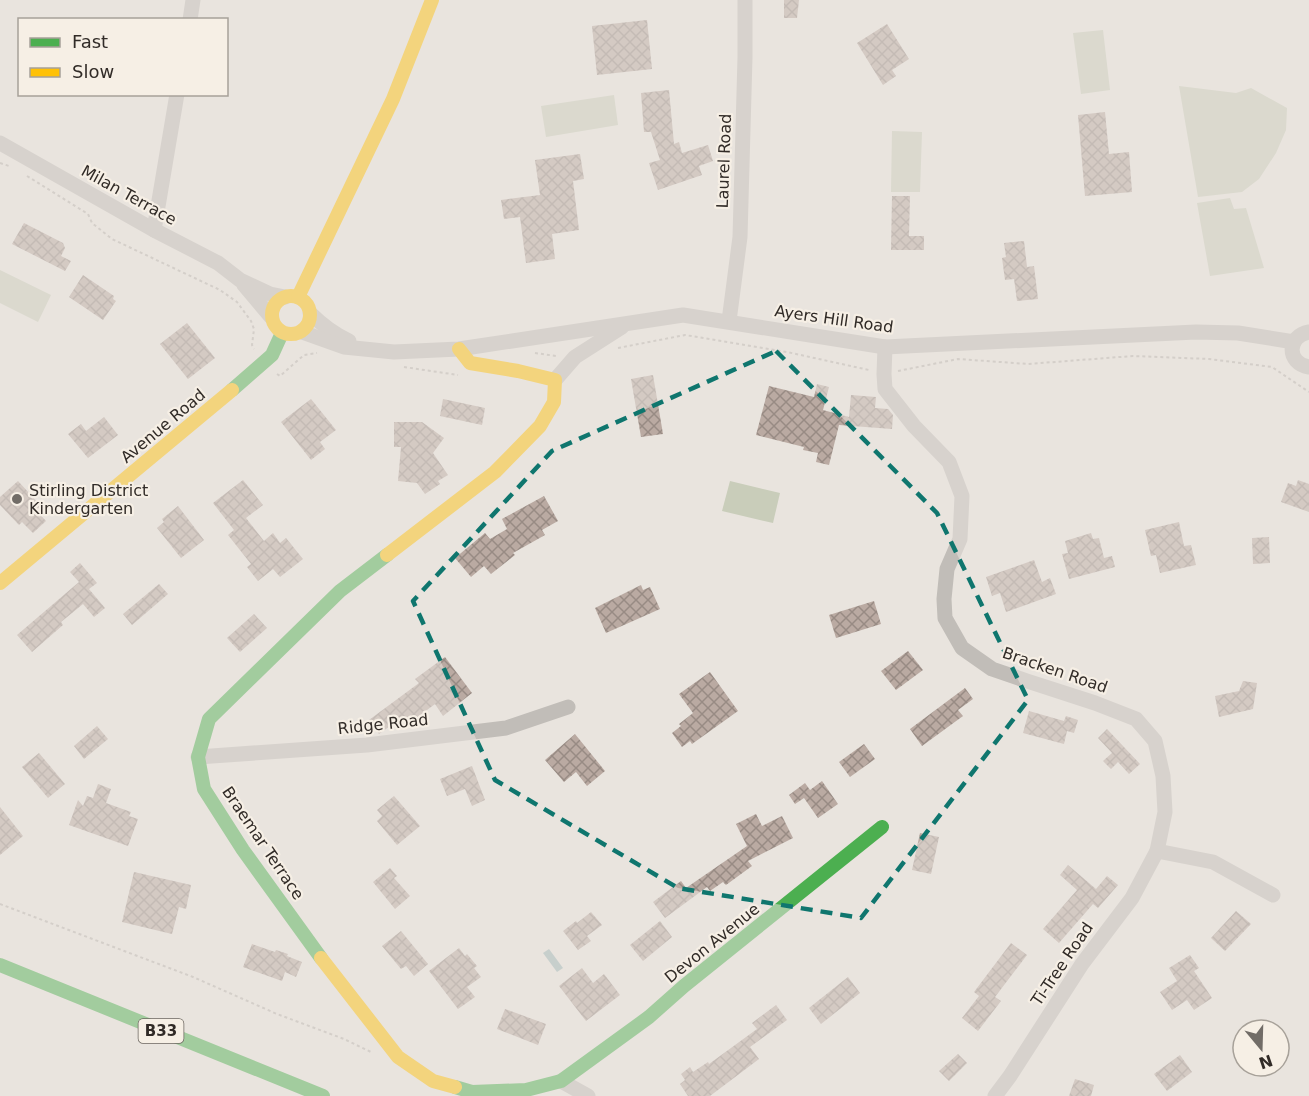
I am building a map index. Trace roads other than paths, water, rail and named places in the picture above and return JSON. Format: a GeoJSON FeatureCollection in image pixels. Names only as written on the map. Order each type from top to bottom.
{"type":"FeatureCollection","features":[{"type":"Feature","properties":{"kind":"main road"},"geometry":{"type":"LineString","coordinates":[[292,297],[393,99],[432,0]]}},
{"type":"Feature","properties":{"kind":"main road"},"geometry":{"type":"LineString","coordinates":[[292,297],[304,301],[310,313],[310,320],[302,332],[289,335],[277,329],[271,317],[274,305],[279,300],[292,297]]}},
{"type":"Feature","properties":{"kind":"main road","name":"Avenue Road"},"geometry":{"type":"LineString","coordinates":[[0,583],[262,365],[272,355],[282,333]]}},
{"type":"Feature","properties":{"kind":"main road"},"geometry":{"type":"LineString","coordinates":[[459,349],[470,363],[555,380]]}},
{"type":"Feature","properties":{"kind":"main road","name":"Braemar Terrace"},"geometry":{"type":"LineString","coordinates":[[555,380],[554,402],[540,426],[495,472],[340,591],[209,719],[198,758],[204,789],[243,850],[314,948],[398,1057],[433,1081],[472,1092],[526,1090],[561,1081]]}},
{"type":"Feature","properties":{"kind":"main road","name":"Devon Avenue"},"geometry":{"type":"LineString","coordinates":[[561,1081],[649,1017],[684,986],[882,827]]}},
{"type":"Feature","properties":{"kind":"main road","name":"B33"},"geometry":{"type":"LineString","coordinates":[[0,965],[323,1096]]}},
{"type":"Feature","properties":{"kind":"street"},"geometry":{"type":"LineString","coordinates":[[190,18],[194,0]]}},
{"type":"Feature","properties":{"kind":"street","name":"Laurel Road"},"geometry":{"type":"LineString","coordinates":[[729,321],[740,237],[745,0]]}},
{"type":"Feature","properties":{"kind":"street"},"geometry":{"type":"LineString","coordinates":[[154,230],[177,96]]}},
{"type":"Feature","properties":{"kind":"street","name":"Milan Terrace"},"geometry":{"type":"LineString","coordinates":[[0,143],[218,264],[240,280],[270,294],[292,297]]}},
{"type":"Feature","properties":{"kind":"street","name":"Milan Terrace"},"geometry":{"type":"LineString","coordinates":[[240,280],[271,317]]}},
{"type":"Feature","properties":{"kind":"street","name":"Ayers Hill Road"},"geometry":{"type":"LineString","coordinates":[[310,313],[329,330],[371,350]]}},
{"type":"Feature","properties":{"kind":"street","name":"Ayers Hill Road"},"geometry":{"type":"LineString","coordinates":[[302,332],[344,347],[394,352],[459,349],[683,315],[885,347],[1196,332],[1238,333],[1294,342]]}},
{"type":"Feature","properties":{"kind":"street"},"geometry":{"type":"LineString","coordinates":[[555,380],[575,357],[627,323]]}},
{"type":"Feature","properties":{"kind":"street"},"geometry":{"type":"LineString","coordinates":[[1309,332],[1302,333],[1294,342],[1292,353],[1299,363],[1309,367]]}},
{"type":"Feature","properties":{"kind":"street","name":"Bracken Road"},"geometry":{"type":"LineString","coordinates":[[885,347],[885,389],[914,426],[949,462],[962,496],[960,538],[947,569],[944,598],[945,618],[962,648],[992,669],[1136,719],[1155,741],[1163,776],[1165,813],[1157,851]]}},
{"type":"Feature","properties":{"kind":"street","name":"Ridge Road"},"geometry":{"type":"LineString","coordinates":[[198,758],[367,745],[506,728],[568,707]]}},
{"type":"Feature","properties":{"kind":"street"},"geometry":{"type":"LineString","coordinates":[[1157,851],[1213,862],[1273,895]]}},
{"type":"Feature","properties":{"kind":"street","name":"Ti-Tree Road"},"geometry":{"type":"LineString","coordinates":[[995,1096],[1082,964],[1132,898],[1157,851]]}},
{"type":"Feature","properties":{"kind":"street"},"geometry":{"type":"LineString","coordinates":[[561,1081],[588,1096]]}},
{"type":"Feature","properties":{"kind":"water"},"geometry":{"type":"Polygon","coordinates":[[[549,949],[563,968],[557,972],[543,953],[549,949]]]}},
{"type":"Feature","properties":{"kind":"place","name":"Stirling District Kindergarten"},"geometry":{"type":"Point","coordinates":[17,499]}}]}
